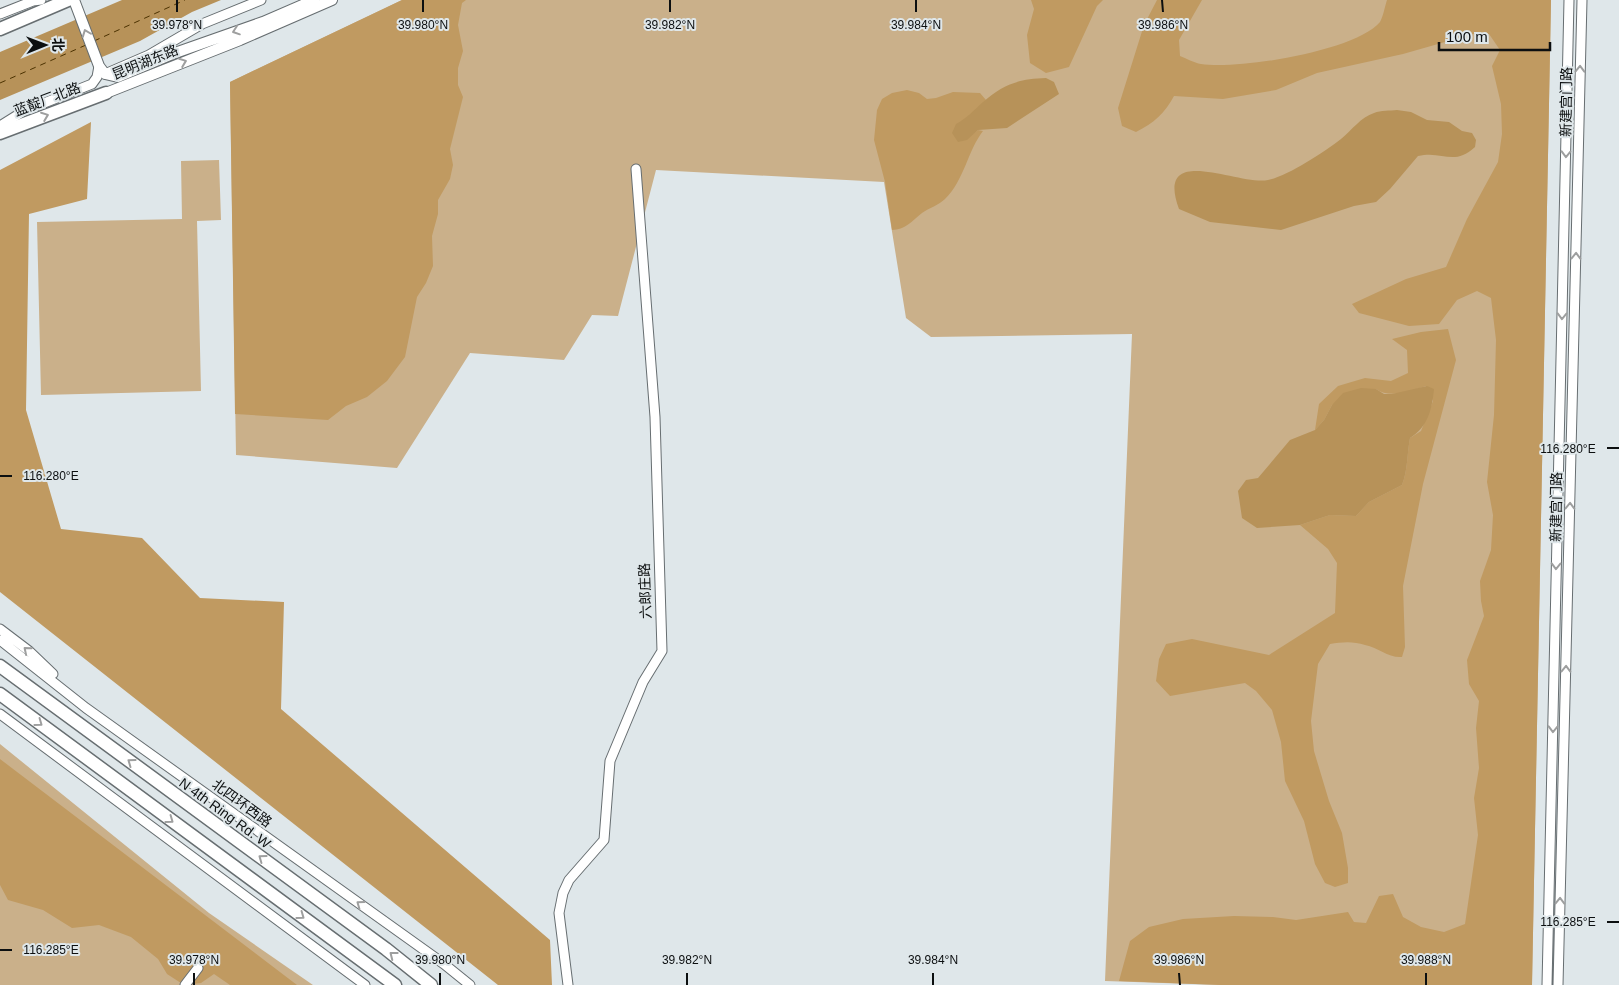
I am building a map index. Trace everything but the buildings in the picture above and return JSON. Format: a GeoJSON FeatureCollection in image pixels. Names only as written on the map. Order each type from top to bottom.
{"type":"FeatureCollection","features":[{"type":"Feature","properties":{"kind":"highway"},"geometry":{"type":"LineString","coordinates":[[0,29],[68,0]]}},
{"type":"Feature","properties":{"kind":"highway","name":"蓝靛厂北路"},"geometry":{"type":"LineString","coordinates":[[0,133],[106,93]]}},
{"type":"Feature","properties":{"kind":"highway","name":"N 4th Ring Rd. W"},"geometry":{"type":"LineString","coordinates":[[0,666],[370,937],[432,985]]}},
{"type":"Feature","properties":{"kind":"highway"},"geometry":{"type":"LineString","coordinates":[[0,694],[395,985]]}},
{"type":"Feature","properties":{"kind":"main road"},"geometry":{"type":"LineString","coordinates":[[74,0],[102,70]]}},
{"type":"Feature","properties":{"kind":"main road","name":"昆明湖东路"},"geometry":{"type":"LineString","coordinates":[[102,70],[118,77],[175,53],[263,22],[314,0]]}},
{"type":"Feature","properties":{"kind":"main road","name":"昆明湖东路"},"geometry":{"type":"LineString","coordinates":[[106,93],[240,40],[332,0]]}},
{"type":"Feature","properties":{"kind":"street"},"geometry":{"type":"LineString","coordinates":[[0,14],[33,0],[41,0]]}},
{"type":"Feature","properties":{"kind":"street"},"geometry":{"type":"LineString","coordinates":[[102,70],[149,55],[202,24],[260,0]]}},
{"type":"Feature","properties":{"kind":"street","name":"新建宫门路"},"geometry":{"type":"LineString","coordinates":[[1547,985],[1569,0]]}},
{"type":"Feature","properties":{"kind":"street","name":"新建宫门路"},"geometry":{"type":"LineString","coordinates":[[1558,985],[1582,0]]}},
{"type":"Feature","properties":{"kind":"street","name":"蓝靛厂北路"},"geometry":{"type":"LineString","coordinates":[[0,126],[24,111],[92,84],[102,70]]}},
{"type":"Feature","properties":{"kind":"street"},"geometry":{"type":"LineString","coordinates":[[0,140],[27,123]]}},
{"type":"Feature","properties":{"kind":"street","name":"六郎庄路"},"geometry":{"type":"LineString","coordinates":[[568,985],[558,913],[562,893],[568,880],[604,840],[610,761],[643,682],[662,651],[655,417],[636,169]]}},
{"type":"Feature","properties":{"kind":"street"},"geometry":{"type":"LineString","coordinates":[[0,628],[29,651],[86,708]]}},
{"type":"Feature","properties":{"kind":"street","name":"北四环西路"},"geometry":{"type":"LineString","coordinates":[[0,640],[86,708],[444,964],[470,985]]}},
{"type":"Feature","properties":{"kind":"street"},"geometry":{"type":"LineString","coordinates":[[0,714],[365,985]]}},
{"type":"Feature","properties":{"kind":"street"},"geometry":{"type":"LineString","coordinates":[[185,985],[198,968]]}},
{"type":"Feature","properties":{"kind":"shaded area"},"geometry":{"type":"Polygon","coordinates":[[[122,0],[221,0],[192,12],[140,41],[0,100],[0,52],[122,0]]]}},
{"type":"Feature","properties":{"kind":"shaded area"},"geometry":{"type":"Polygon","coordinates":[[[402,0],[1551,0],[1532,985],[1221,985],[1105,981],[1132,334],[931,337],[906,318],[884,182],[656,170],[618,316],[592,315],[564,360],[470,353],[397,468],[236,455],[230,82],[402,0]]]}},
{"type":"Feature","properties":{"kind":"shaded area"},"geometry":{"type":"Polygon","coordinates":[[[402,0],[466,0],[462,3],[458,25],[463,51],[458,68],[458,85],[463,97],[450,149],[453,165],[450,179],[438,200],[438,214],[432,236],[433,266],[426,283],[417,297],[405,357],[387,381],[367,397],[346,406],[328,420],[235,414],[230,82],[402,0]]]}},
{"type":"Feature","properties":{"kind":"shaded area"},"geometry":{"type":"Polygon","coordinates":[[[1031,0],[1103,0],[1097,6],[1069,67],[1046,73],[1030,63],[1027,35],[1034,9],[1031,0]]]}},
{"type":"Feature","properties":{"kind":"shaded area"},"geometry":{"type":"Polygon","coordinates":[[[1157,0],[1202,0],[1179,40],[1180,56],[1198,63],[1218,65],[1268,61],[1323,50],[1347,42],[1367,32],[1380,22],[1387,0],[1551,0],[1532,985],[1221,985],[1119,981],[1130,941],[1149,927],[1183,919],[1234,916],[1273,917],[1296,920],[1348,912],[1354,922],[1366,923],[1379,896],[1393,894],[1403,917],[1421,927],[1444,932],[1465,924],[1478,835],[1474,798],[1479,768],[1476,728],[1479,701],[1469,684],[1467,660],[1484,616],[1480,581],[1491,550],[1493,515],[1487,482],[1494,415],[1496,340],[1491,298],[1477,291],[1457,300],[1439,324],[1409,326],[1359,313],[1352,304],[1406,279],[1446,267],[1467,219],[1498,162],[1502,134],[1501,104],[1492,66],[1500,50],[1489,34],[1473,34],[1403,54],[1317,73],[1276,90],[1223,99],[1174,96],[1167,108],[1158,117],[1136,132],[1122,126],[1118,108],[1144,25],[1157,0]]]}},
{"type":"Feature","properties":{"kind":"shaded area"},"geometry":{"type":"Polygon","coordinates":[[[1046,78],[1054,82],[1059,94],[1007,128],[978,130],[967,140],[958,142],[952,133],[956,124],[998,91],[1019,81],[1046,78]]]}},
{"type":"Feature","properties":{"kind":"shaded area"},"geometry":{"type":"Polygon","coordinates":[[[907,90],[919,93],[927,99],[953,92],[980,93],[986,100],[968,118],[973,134],[978,130],[983,131],[973,147],[957,183],[945,199],[922,213],[905,227],[892,230],[885,182],[874,140],[877,110],[882,99],[892,93],[907,90]]]}},
{"type":"Feature","properties":{"kind":"shaded area"},"geometry":{"type":"Polygon","coordinates":[[[1397,110],[1411,112],[1427,120],[1449,122],[1462,131],[1472,133],[1476,140],[1475,147],[1467,153],[1454,157],[1418,156],[1390,189],[1376,202],[1354,206],[1281,230],[1210,222],[1179,209],[1174,188],[1178,177],[1189,172],[1203,171],[1255,180],[1276,178],[1306,163],[1341,139],[1369,115],[1380,111],[1397,110]]]}},
{"type":"Feature","properties":{"kind":"shaded area"},"geometry":{"type":"Polygon","coordinates":[[[91,122],[87,199],[29,214],[26,410],[61,529],[142,538],[200,598],[284,602],[281,709],[550,940],[552,985],[498,985],[0,592],[0,170],[91,122]]]}},
{"type":"Feature","properties":{"kind":"shaded area"},"geometry":{"type":"Polygon","coordinates":[[[219,160],[221,220],[197,221],[201,391],[41,395],[37,222],[182,219],[181,161],[219,160]]]}},
{"type":"Feature","properties":{"kind":"shaded area"},"geometry":{"type":"Polygon","coordinates":[[[1448,329],[1456,360],[1423,484],[1403,586],[1405,647],[1402,657],[1392,656],[1370,646],[1343,642],[1330,644],[1318,664],[1311,721],[1314,751],[1329,801],[1342,833],[1348,868],[1348,883],[1335,887],[1325,883],[1315,864],[1304,821],[1285,781],[1281,742],[1272,710],[1256,691],[1245,683],[1170,696],[1156,681],[1159,659],[1166,644],[1192,639],[1269,655],[1335,613],[1337,563],[1328,549],[1300,525],[1330,515],[1356,516],[1369,502],[1402,485],[1410,438],[1421,431],[1433,401],[1426,386],[1394,394],[1376,389],[1332,405],[1324,420],[1315,430],[1319,404],[1338,386],[1365,378],[1391,381],[1408,373],[1407,350],[1392,339],[1421,332],[1448,329]]]}},
{"type":"Feature","properties":{"kind":"shaded area"},"geometry":{"type":"Polygon","coordinates":[[[1427,386],[1434,389],[1432,404],[1425,423],[1410,438],[1402,485],[1369,502],[1356,516],[1330,515],[1300,525],[1257,528],[1242,518],[1238,491],[1246,480],[1258,478],[1290,440],[1315,430],[1324,420],[1332,405],[1343,393],[1361,388],[1376,389],[1384,394],[1392,394],[1427,386]]]}},
{"type":"Feature","properties":{"kind":"shaded area"},"geometry":{"type":"Polygon","coordinates":[[[0,744],[209,913],[313,985],[0,985],[0,744]]]}},
{"type":"Feature","properties":{"kind":"shaded area"},"geometry":{"type":"Polygon","coordinates":[[[0,759],[297,985],[230,985],[214,974],[201,983],[184,985],[167,974],[158,959],[131,937],[99,925],[72,928],[43,910],[8,900],[0,885],[0,759]]]}},
{"type":"Feature","properties":{"kind":"ferry route"},"geometry":{"type":"LineString","coordinates":[[94,41],[185,0]]}},
{"type":"Feature","properties":{"kind":"ferry route"},"geometry":{"type":"LineString","coordinates":[[0,83],[86,45]]}}]}
